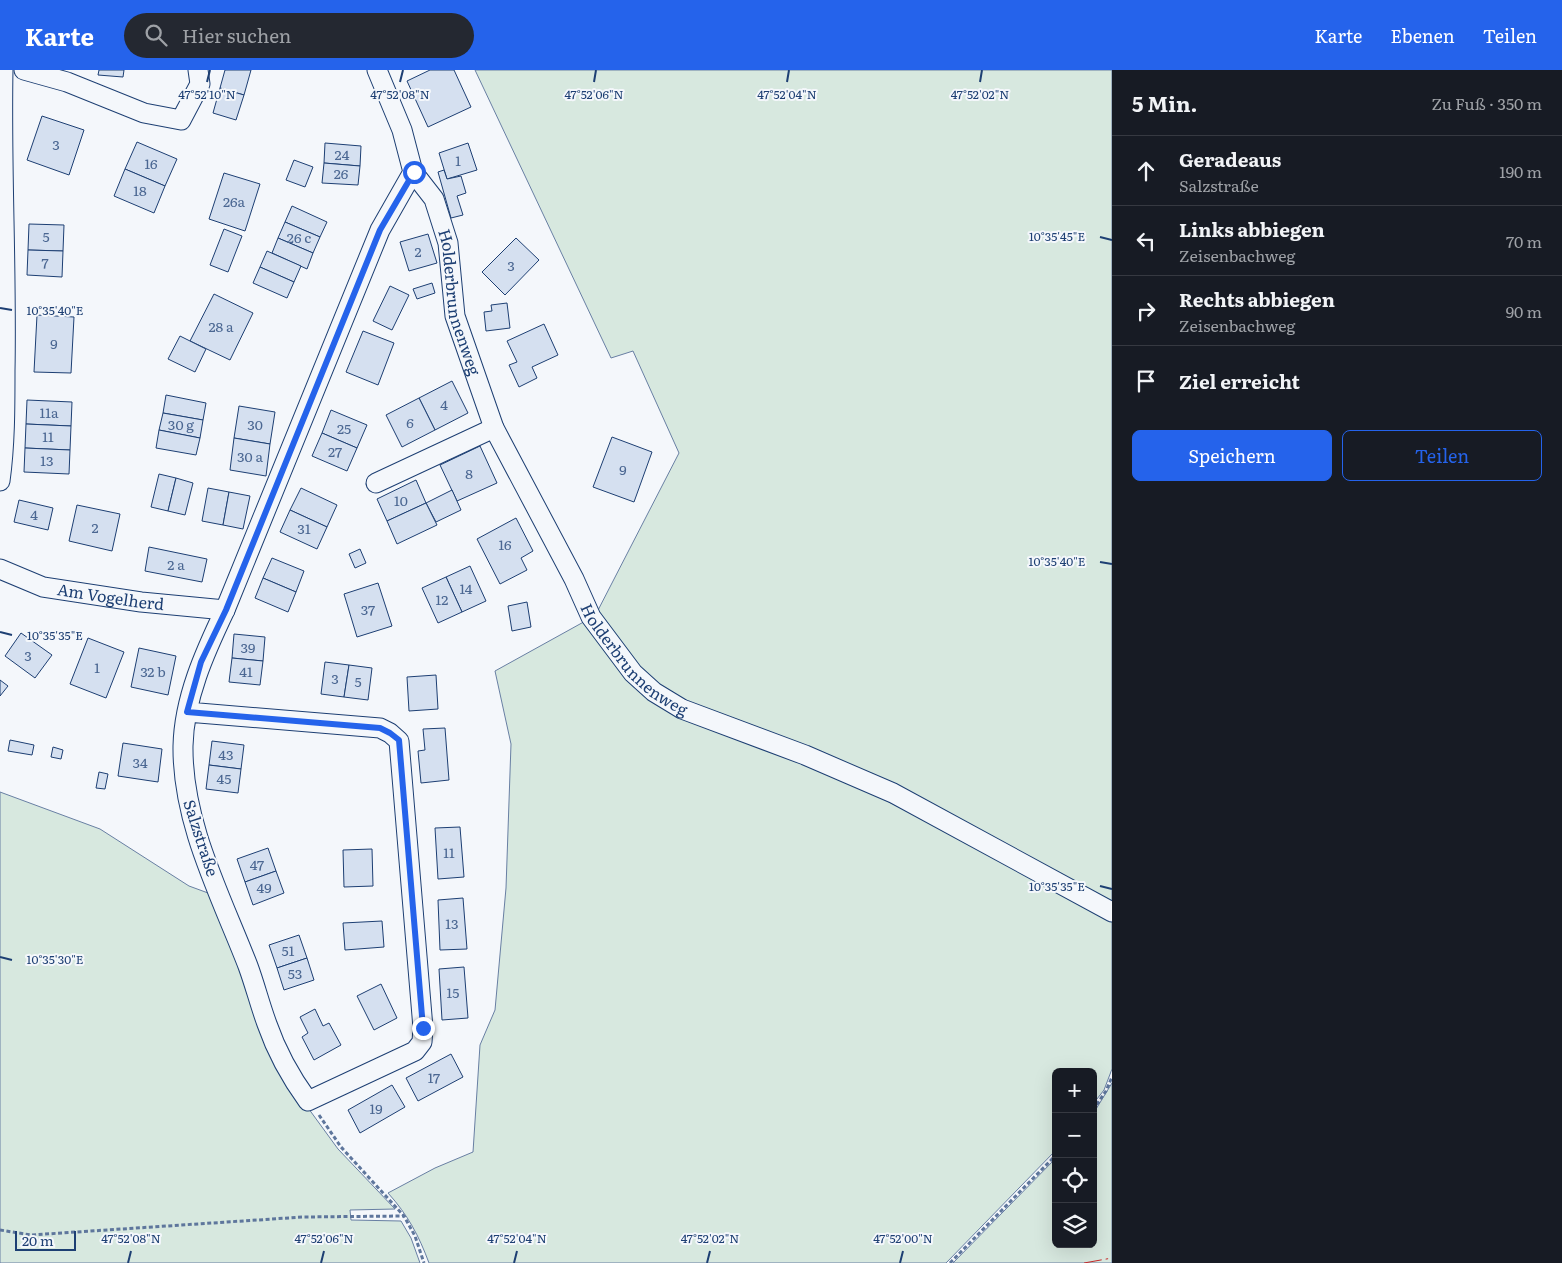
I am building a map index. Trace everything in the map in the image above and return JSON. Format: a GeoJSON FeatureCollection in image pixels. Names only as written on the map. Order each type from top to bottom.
{"type":"FeatureCollection","features":[{"type":"Feature","properties":{"kind":"street"},"geometry":{"type":"LineString","coordinates":[[0,481],[4,452],[6,344],[3,70]]}},
{"type":"Feature","properties":{"kind":"street"},"geometry":{"type":"LineString","coordinates":[[24,70],[67,82],[144,113],[181,120],[200,84],[198,70]]}},
{"type":"Feature","properties":{"kind":"street"},"geometry":{"type":"LineString","coordinates":[[377,70],[402,130],[414,172]]}},
{"type":"Feature","properties":{"kind":"street","name":"Holderbrunnenweg"},"geometry":{"type":"LineString","coordinates":[[414,172],[434,199],[445,234],[455,316],[494,428],[574,579],[591,617],[633,674],[654,692],[682,708],[805,755],[893,793],[1112,912]]}},
{"type":"Feature","properties":{"kind":"street","name":"Salzstraße"},"geometry":{"type":"LineString","coordinates":[[308,1101],[299,1088],[268,1026],[253,980],[193,823],[184,780],[183,744],[187,712],[201,662],[226,610],[380,230],[414,172]]}},
{"type":"Feature","properties":{"kind":"street"},"geometry":{"type":"LineString","coordinates":[[376,484],[494,428]]}},
{"type":"Feature","properties":{"kind":"street","name":"Am Vogelherd"},"geometry":{"type":"LineString","coordinates":[[0,568],[43,586],[141,602],[226,610]]}},
{"type":"Feature","properties":{"kind":"street"},"geometry":{"type":"LineString","coordinates":[[187,712],[380,728],[399,740],[423,1028],[422,1042],[415,1051],[308,1101]]}},
{"type":"Feature","properties":{"kind":"path"},"geometry":{"type":"LineString","coordinates":[[1097,1104],[1106,1091],[1112,1077]]}},
{"type":"Feature","properties":{"kind":"path"},"geometry":{"type":"LineString","coordinates":[[308,1101],[342,1147],[404,1216],[415,1236],[424,1263]]}},
{"type":"Feature","properties":{"kind":"path"},"geometry":{"type":"LineString","coordinates":[[950,1263],[1053,1158]]}},
{"type":"Feature","properties":{"kind":"path"},"geometry":{"type":"LineString","coordinates":[[0,1230],[31,1235],[303,1217],[404,1216]]}},
{"type":"Feature","properties":{"kind":"shaded area"},"geometry":{"type":"Polygon","coordinates":[[[475,70],[1112,70],[1112,909],[656,689],[595,616],[679,453],[633,351],[611,358],[475,70]]]}},
{"type":"Feature","properties":{"kind":"shaded area"},"geometry":{"type":"Polygon","coordinates":[[[589,619],[630,675],[805,759],[1112,916],[1112,1069],[1104,1090],[1097,1099],[1097,1068],[1052,1068],[1052,1154],[946,1263],[429,1263],[412,1226],[388,1193],[435,1168],[473,1152],[480,1045],[495,1010],[506,888],[511,744],[495,671],[589,619]]]}},
{"type":"Feature","properties":{"kind":"shaded area"},"geometry":{"type":"Polygon","coordinates":[[[0,792],[100,829],[189,886],[219,897],[295,1090],[338,1149],[395,1209],[350,1210],[351,1220],[401,1221],[411,1238],[420,1263],[0,1263],[0,792]]]}},
{"type":"Feature","properties":{"kind":"shaded area"},"geometry":{"type":"Polygon","coordinates":[[[1112,1083],[1112,1263],[953,1263],[1052,1162],[1052,1248],[1097,1248],[1097,1107],[1112,1083]]]}},
{"type":"Feature","properties":{"kind":"building"},"geometry":{"type":"Polygon","coordinates":[[[99,70],[124,70],[123,77],[98,75],[99,70]]]}},
{"type":"Feature","properties":{"kind":"building"},"geometry":{"type":"Polygon","coordinates":[[[225,70],[251,70],[244,95],[220,88],[225,70]]]}},
{"type":"Feature","properties":{"kind":"building"},"geometry":{"type":"Polygon","coordinates":[[[430,70],[454,70],[471,107],[428,127],[407,81],[430,70]]]}},
{"type":"Feature","properties":{"kind":"building"},"geometry":{"type":"Polygon","coordinates":[[[220,88],[244,95],[236,120],[213,113],[220,88]]]}},
{"type":"Feature","properties":{"kind":"building"},"geometry":{"type":"Polygon","coordinates":[[[42,116],[84,130],[69,175],[27,160],[42,116]]]}},
{"type":"Feature","properties":{"kind":"building"},"geometry":{"type":"Polygon","coordinates":[[[137,142],[177,159],[165,186],[125,169],[137,142]]]}},
{"type":"Feature","properties":{"kind":"building"},"geometry":{"type":"Polygon","coordinates":[[[325,143],[361,146],[360,166],[324,163],[325,143]]]}},
{"type":"Feature","properties":{"kind":"building"},"geometry":{"type":"Polygon","coordinates":[[[468,143],[477,170],[447,179],[439,153],[468,143]]]}},
{"type":"Feature","properties":{"kind":"building"},"geometry":{"type":"Polygon","coordinates":[[[294,160],[313,167],[305,187],[286,180],[294,160]]]}},
{"type":"Feature","properties":{"kind":"building"},"geometry":{"type":"Polygon","coordinates":[[[324,163],[360,166],[358,185],[322,183],[324,163]]]}},
{"type":"Feature","properties":{"kind":"building"},"geometry":{"type":"Polygon","coordinates":[[[125,169],[165,186],[154,213],[114,196],[125,169]]]}},
{"type":"Feature","properties":{"kind":"building"},"geometry":{"type":"Polygon","coordinates":[[[444,170],[447,179],[461,176],[466,193],[457,196],[463,215],[451,218],[438,172],[444,170]]]}},
{"type":"Feature","properties":{"kind":"building"},"geometry":{"type":"Polygon","coordinates":[[[224,173],[260,184],[245,231],[209,219],[224,173]]]}},
{"type":"Feature","properties":{"kind":"building"},"geometry":{"type":"Polygon","coordinates":[[[292,206],[327,222],[320,237],[285,222],[292,206]]]}},
{"type":"Feature","properties":{"kind":"building"},"geometry":{"type":"Polygon","coordinates":[[[285,222],[320,237],[313,253],[278,238],[285,222]]]}},
{"type":"Feature","properties":{"kind":"building"},"geometry":{"type":"Polygon","coordinates":[[[29,224],[64,225],[63,251],[28,250],[29,224]]]}},
{"type":"Feature","properties":{"kind":"building"},"geometry":{"type":"Polygon","coordinates":[[[224,229],[242,236],[228,272],[210,265],[224,229]]]}},
{"type":"Feature","properties":{"kind":"building"},"geometry":{"type":"Polygon","coordinates":[[[428,234],[437,263],[409,271],[400,242],[428,234]]]}},
{"type":"Feature","properties":{"kind":"building"},"geometry":{"type":"Polygon","coordinates":[[[278,238],[313,253],[307,269],[272,253],[278,238]]]}},
{"type":"Feature","properties":{"kind":"building"},"geometry":{"type":"Polygon","coordinates":[[[516,238],[539,260],[505,295],[482,272],[516,238]]]}},
{"type":"Feature","properties":{"kind":"building"},"geometry":{"type":"Polygon","coordinates":[[[28,250],[63,251],[62,277],[27,275],[28,250]]]}},
{"type":"Feature","properties":{"kind":"building"},"geometry":{"type":"Polygon","coordinates":[[[267,251],[301,266],[294,282],[260,267],[267,251]]]}},
{"type":"Feature","properties":{"kind":"building"},"geometry":{"type":"Polygon","coordinates":[[[260,267],[294,282],[287,298],[253,283],[260,267]]]}},
{"type":"Feature","properties":{"kind":"building"},"geometry":{"type":"Polygon","coordinates":[[[432,283],[435,293],[417,299],[413,289],[432,283]]]}},
{"type":"Feature","properties":{"kind":"building"},"geometry":{"type":"Polygon","coordinates":[[[390,286],[409,295],[392,330],[373,321],[390,286]]]}},
{"type":"Feature","properties":{"kind":"building"},"geometry":{"type":"Polygon","coordinates":[[[214,294],[253,313],[230,360],[190,341],[214,294]]]}},
{"type":"Feature","properties":{"kind":"building"},"geometry":{"type":"Polygon","coordinates":[[[507,303],[510,328],[486,331],[484,312],[492,311],[491,305],[507,303]]]}},
{"type":"Feature","properties":{"kind":"building"},"geometry":{"type":"Polygon","coordinates":[[[37,315],[74,317],[71,373],[34,372],[37,315]]]}},
{"type":"Feature","properties":{"kind":"building"},"geometry":{"type":"Polygon","coordinates":[[[544,324],[558,355],[532,367],[537,378],[519,387],[509,365],[517,362],[507,341],[544,324]]]}},
{"type":"Feature","properties":{"kind":"building"},"geometry":{"type":"Polygon","coordinates":[[[363,331],[394,343],[378,385],[346,372],[363,331]]]}},
{"type":"Feature","properties":{"kind":"building"},"geometry":{"type":"Polygon","coordinates":[[[180,336],[206,349],[195,372],[168,359],[180,336]]]}},
{"type":"Feature","properties":{"kind":"building"},"geometry":{"type":"Polygon","coordinates":[[[452,381],[468,413],[435,430],[419,398],[452,381]]]}},
{"type":"Feature","properties":{"kind":"building"},"geometry":{"type":"Polygon","coordinates":[[[166,395],[206,403],[203,420],[163,413],[166,395]]]}},
{"type":"Feature","properties":{"kind":"building"},"geometry":{"type":"Polygon","coordinates":[[[419,398],[435,430],[402,447],[386,415],[419,398]]]}},
{"type":"Feature","properties":{"kind":"building"},"geometry":{"type":"Polygon","coordinates":[[[27,400],[72,402],[71,426],[26,424],[27,400]]]}},
{"type":"Feature","properties":{"kind":"building"},"geometry":{"type":"Polygon","coordinates":[[[239,406],[275,412],[270,444],[234,438],[239,406]]]}},
{"type":"Feature","properties":{"kind":"building"},"geometry":{"type":"Polygon","coordinates":[[[331,410],[367,425],[357,448],[322,433],[331,410]]]}},
{"type":"Feature","properties":{"kind":"building"},"geometry":{"type":"Polygon","coordinates":[[[163,413],[203,420],[200,438],[159,430],[163,413]]]}},
{"type":"Feature","properties":{"kind":"building"},"geometry":{"type":"Polygon","coordinates":[[[26,424],[71,426],[70,450],[25,448],[26,424]]]}},
{"type":"Feature","properties":{"kind":"building"},"geometry":{"type":"Polygon","coordinates":[[[159,430],[200,438],[196,455],[156,448],[159,430]]]}},
{"type":"Feature","properties":{"kind":"building"},"geometry":{"type":"Polygon","coordinates":[[[322,433],[357,448],[347,471],[312,456],[322,433]]]}},
{"type":"Feature","properties":{"kind":"building"},"geometry":{"type":"Polygon","coordinates":[[[612,437],[652,452],[634,502],[593,487],[612,437]]]}},
{"type":"Feature","properties":{"kind":"building"},"geometry":{"type":"Polygon","coordinates":[[[234,438],[270,444],[266,476],[230,470],[234,438]]]}},
{"type":"Feature","properties":{"kind":"building"},"geometry":{"type":"Polygon","coordinates":[[[480,446],[497,483],[457,501],[440,465],[480,446]]]}},
{"type":"Feature","properties":{"kind":"building"},"geometry":{"type":"Polygon","coordinates":[[[25,448],[70,450],[69,474],[24,472],[25,448]]]}},
{"type":"Feature","properties":{"kind":"building"},"geometry":{"type":"Polygon","coordinates":[[[159,474],[176,478],[168,511],[151,507],[159,474]]]}},
{"type":"Feature","properties":{"kind":"building"},"geometry":{"type":"Polygon","coordinates":[[[176,478],[193,483],[185,515],[168,511],[176,478]]]}},
{"type":"Feature","properties":{"kind":"building"},"geometry":{"type":"Polygon","coordinates":[[[416,480],[426,503],[387,521],[377,499],[416,480]]]}},
{"type":"Feature","properties":{"kind":"building"},"geometry":{"type":"Polygon","coordinates":[[[208,488],[229,492],[223,525],[202,521],[208,488]]]}},
{"type":"Feature","properties":{"kind":"building"},"geometry":{"type":"Polygon","coordinates":[[[301,488],[337,505],[327,527],[290,510],[301,488]]]}},
{"type":"Feature","properties":{"kind":"building"},"geometry":{"type":"Polygon","coordinates":[[[452,490],[461,510],[436,522],[426,503],[452,490]]]}},
{"type":"Feature","properties":{"kind":"building"},"geometry":{"type":"Polygon","coordinates":[[[229,492],[250,496],[243,529],[223,525],[229,492]]]}},
{"type":"Feature","properties":{"kind":"building"},"geometry":{"type":"Polygon","coordinates":[[[19,500],[53,508],[48,530],[14,522],[19,500]]]}},
{"type":"Feature","properties":{"kind":"building"},"geometry":{"type":"Polygon","coordinates":[[[426,503],[437,525],[397,544],[387,521],[426,503]]]}},
{"type":"Feature","properties":{"kind":"building"},"geometry":{"type":"Polygon","coordinates":[[[77,505],[120,514],[112,551],[69,541],[77,505]]]}},
{"type":"Feature","properties":{"kind":"building"},"geometry":{"type":"Polygon","coordinates":[[[290,510],[327,527],[317,549],[280,532],[290,510]]]}},
{"type":"Feature","properties":{"kind":"building"},"geometry":{"type":"Polygon","coordinates":[[[516,518],[533,551],[521,558],[527,570],[500,584],[477,539],[516,518]]]}},
{"type":"Feature","properties":{"kind":"building"},"geometry":{"type":"Polygon","coordinates":[[[149,547],[207,559],[202,582],[145,571],[149,547]]]}},
{"type":"Feature","properties":{"kind":"building"},"geometry":{"type":"Polygon","coordinates":[[[360,549],[366,563],[355,568],[349,554],[360,549]]]}},
{"type":"Feature","properties":{"kind":"building"},"geometry":{"type":"Polygon","coordinates":[[[272,558],[304,571],[296,592],[263,578],[272,558]]]}},
{"type":"Feature","properties":{"kind":"building"},"geometry":{"type":"Polygon","coordinates":[[[470,566],[486,601],[462,612],[446,577],[470,566]]]}},
{"type":"Feature","properties":{"kind":"building"},"geometry":{"type":"Polygon","coordinates":[[[446,577],[462,612],[438,623],[422,588],[446,577]]]}},
{"type":"Feature","properties":{"kind":"building"},"geometry":{"type":"Polygon","coordinates":[[[263,578],[296,592],[288,612],[255,598],[263,578]]]}},
{"type":"Feature","properties":{"kind":"building"},"geometry":{"type":"Polygon","coordinates":[[[378,583],[392,626],[357,637],[344,594],[378,583]]]}},
{"type":"Feature","properties":{"kind":"building"},"geometry":{"type":"Polygon","coordinates":[[[527,602],[531,627],[512,631],[508,606],[527,602]]]}},
{"type":"Feature","properties":{"kind":"building"},"geometry":{"type":"Polygon","coordinates":[[[21,633],[52,655],[35,678],[5,656],[21,633]]]}},
{"type":"Feature","properties":{"kind":"building"},"geometry":{"type":"Polygon","coordinates":[[[234,634],[265,637],[263,661],[232,658],[234,634]]]}},
{"type":"Feature","properties":{"kind":"building"},"geometry":{"type":"Polygon","coordinates":[[[88,638],[124,652],[106,698],[70,684],[88,638]]]}},
{"type":"Feature","properties":{"kind":"building"},"geometry":{"type":"Polygon","coordinates":[[[139,648],[176,656],[168,695],[131,687],[139,648]]]}},
{"type":"Feature","properties":{"kind":"building"},"geometry":{"type":"Polygon","coordinates":[[[232,658],[263,661],[260,685],[229,682],[232,658]]]}},
{"type":"Feature","properties":{"kind":"building"},"geometry":{"type":"Polygon","coordinates":[[[325,662],[349,665],[344,697],[321,694],[325,662]]]}},
{"type":"Feature","properties":{"kind":"building"},"geometry":{"type":"Polygon","coordinates":[[[349,665],[372,668],[368,700],[344,697],[349,665]]]}},
{"type":"Feature","properties":{"kind":"building"},"geometry":{"type":"Polygon","coordinates":[[[436,675],[438,709],[409,711],[407,677],[436,675]]]}},
{"type":"Feature","properties":{"kind":"building"},"geometry":{"type":"Polygon","coordinates":[[[0,680],[8,686],[0,696],[0,680]]]}},
{"type":"Feature","properties":{"kind":"building"},"geometry":{"type":"Polygon","coordinates":[[[445,728],[449,780],[421,783],[418,751],[425,750],[423,729],[445,728]]]}},
{"type":"Feature","properties":{"kind":"building"},"geometry":{"type":"Polygon","coordinates":[[[10,740],[34,745],[32,755],[8,751],[10,740]]]}},
{"type":"Feature","properties":{"kind":"building"},"geometry":{"type":"Polygon","coordinates":[[[212,741],[244,745],[241,769],[209,765],[212,741]]]}},
{"type":"Feature","properties":{"kind":"building"},"geometry":{"type":"Polygon","coordinates":[[[123,743],[162,749],[158,782],[118,776],[123,743]]]}},
{"type":"Feature","properties":{"kind":"building"},"geometry":{"type":"Polygon","coordinates":[[[53,747],[63,750],[61,759],[51,757],[53,747]]]}},
{"type":"Feature","properties":{"kind":"building"},"geometry":{"type":"Polygon","coordinates":[[[209,765],[241,769],[238,793],[206,789],[209,765]]]}},
{"type":"Feature","properties":{"kind":"building"},"geometry":{"type":"Polygon","coordinates":[[[99,772],[108,774],[105,789],[96,788],[99,772]]]}},
{"type":"Feature","properties":{"kind":"building"},"geometry":{"type":"Polygon","coordinates":[[[460,827],[464,877],[438,879],[435,828],[460,827]]]}},
{"type":"Feature","properties":{"kind":"building"},"geometry":{"type":"Polygon","coordinates":[[[268,848],[276,871],[245,882],[237,859],[268,848]]]}},
{"type":"Feature","properties":{"kind":"building"},"geometry":{"type":"Polygon","coordinates":[[[372,849],[373,886],[344,887],[343,850],[372,849]]]}},
{"type":"Feature","properties":{"kind":"building"},"geometry":{"type":"Polygon","coordinates":[[[276,871],[284,893],[253,905],[245,882],[276,871]]]}},
{"type":"Feature","properties":{"kind":"building"},"geometry":{"type":"Polygon","coordinates":[[[463,898],[467,949],[440,950],[438,900],[463,898]]]}},
{"type":"Feature","properties":{"kind":"building"},"geometry":{"type":"Polygon","coordinates":[[[382,921],[384,947],[345,950],[343,923],[382,921]]]}},
{"type":"Feature","properties":{"kind":"building"},"geometry":{"type":"Polygon","coordinates":[[[299,935],[307,958],[277,968],[269,945],[299,935]]]}},
{"type":"Feature","properties":{"kind":"building"},"geometry":{"type":"Polygon","coordinates":[[[307,958],[314,980],[284,990],[277,968],[307,958]]]}},
{"type":"Feature","properties":{"kind":"building"},"geometry":{"type":"Polygon","coordinates":[[[464,967],[468,1018],[442,1020],[439,969],[464,967]]]}},
{"type":"Feature","properties":{"kind":"building"},"geometry":{"type":"Polygon","coordinates":[[[381,984],[397,1018],[374,1030],[357,996],[381,984]]]}},
{"type":"Feature","properties":{"kind":"building"},"geometry":{"type":"Polygon","coordinates":[[[315,1009],[323,1026],[329,1023],[341,1045],[314,1060],[302,1037],[308,1033],[300,1017],[315,1009]]]}},
{"type":"Feature","properties":{"kind":"building"},"geometry":{"type":"Polygon","coordinates":[[[451,1054],[463,1077],[418,1101],[406,1078],[451,1054]]]}},
{"type":"Feature","properties":{"kind":"building"},"geometry":{"type":"Polygon","coordinates":[[[392,1085],[405,1107],[360,1133],[348,1110],[392,1085]]]}},
{"type":"Feature","properties":{"kind":"power"},"geometry":{"type":"LineString","coordinates":[[1084,1263],[1112,1258]]}},
{"type":"Feature","properties":{"kind":"route"},"geometry":{"type":"LineString","coordinates":[[414,172],[380,230],[226,610],[201,662],[187,712],[380,728],[399,740],[423,1028]]}}]}
